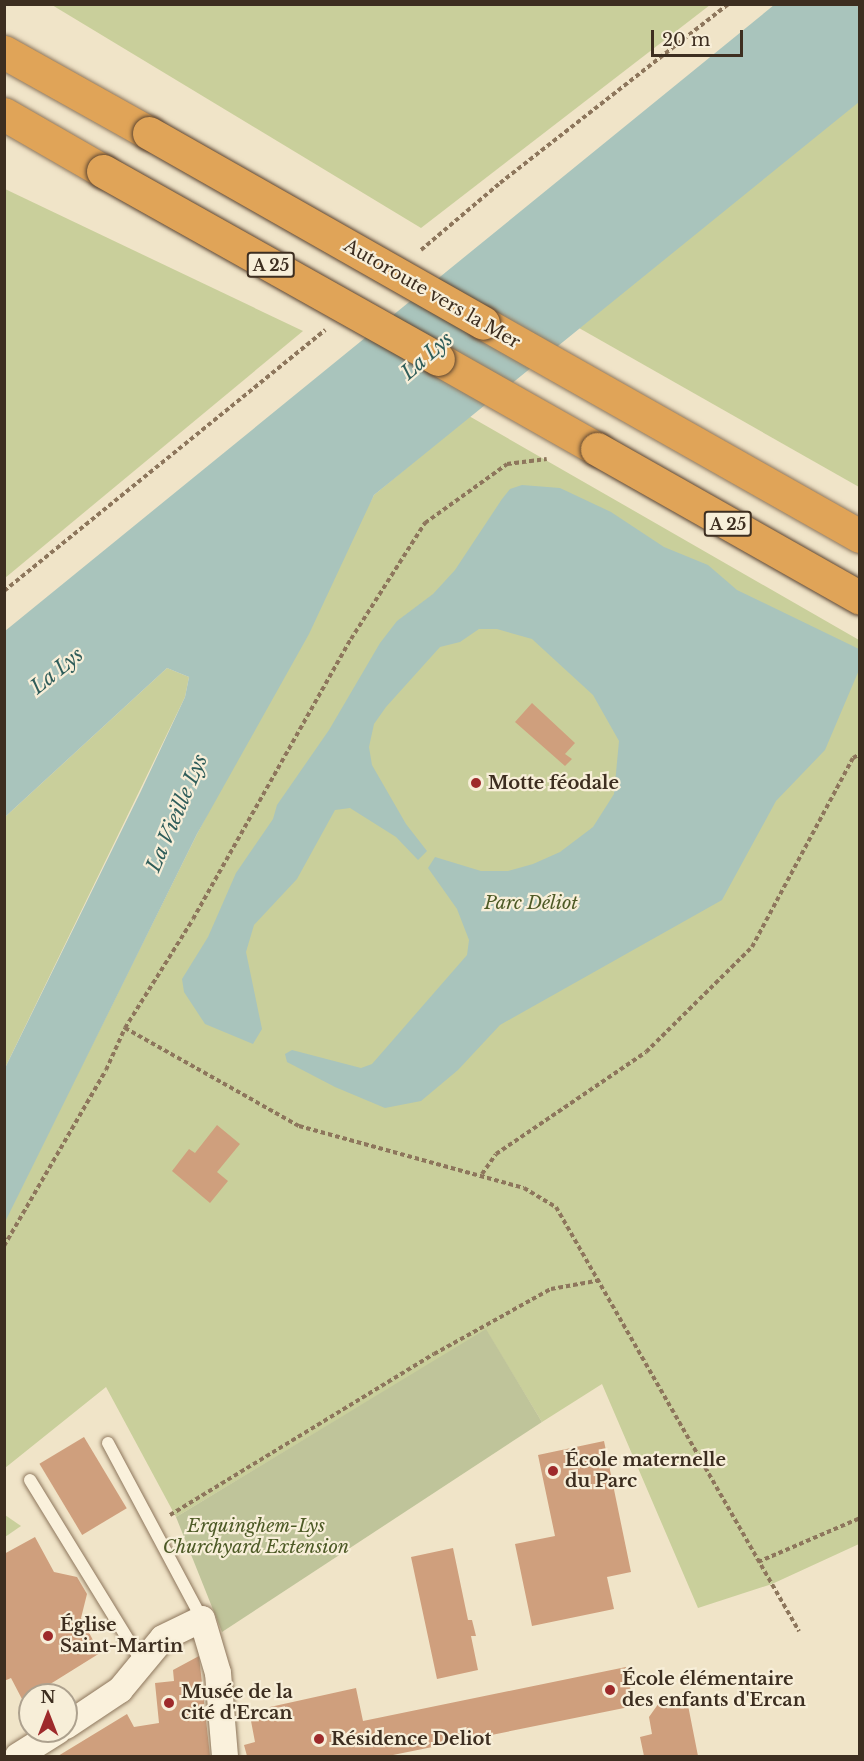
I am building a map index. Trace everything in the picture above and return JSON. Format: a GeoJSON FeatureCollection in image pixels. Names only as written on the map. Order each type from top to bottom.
{"type":"FeatureCollection","features":[{"type":"Feature","properties":{"kind":"highway","name":"Autoroute vers la Mer"},"geometry":{"type":"LineString","coordinates":[[4,52],[860,536]]}},
{"type":"Feature","properties":{"kind":"highway","name":"A 25"},"geometry":{"type":"LineString","coordinates":[[4,114],[860,598]]}},
{"type":"Feature","properties":{"kind":"street"},"geometry":{"type":"LineString","coordinates":[[78,1718],[116,1694],[163,1638],[202,1619],[218,1673],[225,1756]]}},
{"type":"Feature","properties":{"kind":"street"},"geometry":{"type":"LineString","coordinates":[[18,1756],[39,1743]]}},
{"type":"Feature","properties":{"kind":"lane"},"geometry":{"type":"LineString","coordinates":[[108,1443],[202,1619]]}},
{"type":"Feature","properties":{"kind":"lane"},"geometry":{"type":"LineString","coordinates":[[30,1480],[142,1662]]}},
{"type":"Feature","properties":{"kind":"path"},"geometry":{"type":"LineString","coordinates":[[4,1246],[106,1070],[125,1028],[193,919],[351,639],[425,523],[507,464],[558,457]]}},
{"type":"Feature","properties":{"kind":"path"},"geometry":{"type":"LineString","coordinates":[[482,1174],[496,1154],[646,1052],[752,947],[852,758],[860,754]]}},
{"type":"Feature","properties":{"kind":"path"},"geometry":{"type":"LineString","coordinates":[[125,1028],[299,1126],[482,1174],[524,1188],[556,1207],[601,1280],[758,1562],[799,1631]]}},
{"type":"Feature","properties":{"kind":"path"},"geometry":{"type":"LineString","coordinates":[[152,1527],[434,1354],[551,1289],[601,1280]]}},
{"type":"Feature","properties":{"kind":"path"},"geometry":{"type":"LineString","coordinates":[[758,1562],[860,1518]]}},
{"type":"Feature","properties":{"kind":"green space"},"geometry":{"type":"Polygon","coordinates":[[[52,5],[710,5],[421,228],[52,5]]]}},
{"type":"Feature","properties":{"kind":"green space"},"geometry":{"type":"Polygon","coordinates":[[[859,100],[859,487],[579,328],[859,100]]]}},
{"type":"Feature","properties":{"kind":"green space"},"geometry":{"type":"Polygon","coordinates":[[[5,189],[303,331],[4,578],[5,189]]]}},
{"type":"Feature","properties":{"kind":"green space","name":"Parc Déliot"},"geometry":{"type":"Polygon","coordinates":[[[469,416],[859,640],[859,1544],[772,1584],[698,1608],[602,1384],[542,1422],[486,1330],[176,1517],[106,1387],[5,1468],[4,1222],[197,834],[374,495],[469,416]]]}},
{"type":"Feature","properties":{"kind":"green space"},"geometry":{"type":"Polygon","coordinates":[[[167,668],[189,677],[185,697],[5,1068],[5,817],[167,668]]]}},
{"type":"Feature","properties":{"kind":"green space","name":"Erquinghem-Lys Churchyard Extension"},"geometry":{"type":"Polygon","coordinates":[[[486,1329],[542,1422],[222,1632],[176,1517],[486,1329]]]}},
{"type":"Feature","properties":{"kind":"green space"},"geometry":{"type":"Polygon","coordinates":[[[5,1515],[21,1526],[5,1537],[5,1515]]]}},
{"type":"Feature","properties":{"kind":"water"},"geometry":{"type":"Polygon","coordinates":[[[774,5],[859,5],[859,102],[374,495],[309,634],[197,834],[5,1222],[5,1068],[141,791],[185,697],[189,677],[167,668],[5,817],[5,631],[774,5]]]}},
{"type":"Feature","properties":{"kind":"water"},"geometry":{"type":"Polygon","coordinates":[[[522,485],[560,488],[611,512],[664,547],[708,565],[737,590],[859,649],[859,670],[825,750],[776,801],[722,900],[500,1025],[458,1070],[421,1101],[385,1108],[335,1087],[287,1062],[285,1054],[292,1050],[361,1068],[372,1064],[467,955],[469,940],[457,909],[428,868],[435,857],[481,871],[508,871],[533,864],[560,852],[593,827],[614,794],[619,741],[593,695],[532,639],[497,629],[479,629],[460,642],[440,647],[386,707],[374,724],[369,747],[372,765],[406,824],[427,851],[418,860],[396,837],[350,808],[335,810],[297,879],[254,925],[246,952],[262,1029],[253,1044],[205,1024],[184,992],[182,979],[208,937],[236,873],[273,819],[277,805],[329,730],[380,643],[397,621],[433,594],[455,570],[502,499],[510,489],[522,485]]]}},
{"type":"Feature","properties":{"kind":"building"},"geometry":{"type":"Polygon","coordinates":[[[532,703],[575,743],[565,754],[572,759],[565,766],[515,722],[532,703]]]}},
{"type":"Feature","properties":{"kind":"building"},"geometry":{"type":"Polygon","coordinates":[[[217,1125],[240,1144],[217,1172],[228,1181],[210,1203],[172,1171],[189,1149],[195,1153],[217,1125]]]}},
{"type":"Feature","properties":{"kind":"building"},"geometry":{"type":"Polygon","coordinates":[[[84,1437],[127,1508],[82,1535],[39,1464],[84,1437]]]}},
{"type":"Feature","properties":{"kind":"building"},"geometry":{"type":"Polygon","coordinates":[[[604,1441],[631,1572],[607,1577],[614,1609],[532,1626],[515,1544],[555,1536],[538,1455],[604,1441]]]}},
{"type":"Feature","properties":{"kind":"building","name":"Église Saint-Martin"},"geometry":{"type":"Polygon","coordinates":[[[35,1537],[54,1572],[77,1577],[87,1594],[81,1618],[100,1653],[52,1683],[18,1683],[18,1691],[11,1678],[4,1681],[4,1554],[35,1537]]]}},
{"type":"Feature","properties":{"kind":"building"},"geometry":{"type":"Polygon","coordinates":[[[453,1548],[468,1620],[472,1620],[476,1636],[471,1636],[478,1670],[437,1679],[411,1557],[453,1548]]]}},
{"type":"Feature","properties":{"kind":"building"},"geometry":{"type":"Polygon","coordinates":[[[199,1656],[210,1756],[58,1756],[127,1714],[134,1727],[159,1723],[155,1683],[174,1681],[173,1670],[199,1656]]]}},
{"type":"Feature","properties":{"kind":"building"},"geometry":{"type":"Polygon","coordinates":[[[626,1667],[634,1706],[388,1756],[247,1756],[244,1745],[255,1742],[251,1721],[267,1718],[270,1707],[356,1688],[363,1721],[626,1667]]]}},
{"type":"Feature","properties":{"kind":"building"},"geometry":{"type":"Polygon","coordinates":[[[686,1695],[698,1756],[644,1756],[640,1737],[652,1734],[649,1717],[661,1700],[686,1695]]]}},
{"type":"Feature","properties":{"kind":"place","name":"Motte féodale"},"geometry":{"type":"Point","coordinates":[476,783]}},
{"type":"Feature","properties":{"kind":"place","name":"École maternelle du Parc"},"geometry":{"type":"Point","coordinates":[553,1471]}},
{"type":"Feature","properties":{"kind":"place","name":"Église Saint-Martin"},"geometry":{"type":"Point","coordinates":[48,1636]}},
{"type":"Feature","properties":{"kind":"place","name":"École élémentaire des enfants d'Ercan"},"geometry":{"type":"Point","coordinates":[610,1690]}},
{"type":"Feature","properties":{"kind":"place","name":"Musée de la cité d'Ercan"},"geometry":{"type":"Point","coordinates":[169,1703]}},
{"type":"Feature","properties":{"kind":"place","name":"Résidence Deliot"},"geometry":{"type":"Point","coordinates":[319,1739]}},
{"type":"Feature","properties":{"kind":"water label","name":"La Lys"},"geometry":{"type":"Point","coordinates":[427,356]}},
{"type":"Feature","properties":{"kind":"water label","name":"La Lys"},"geometry":{"type":"Point","coordinates":[57,671]}},
{"type":"Feature","properties":{"kind":"water label","name":"La Vieille Lys"},"geometry":{"type":"Point","coordinates":[177,813]}}]}
